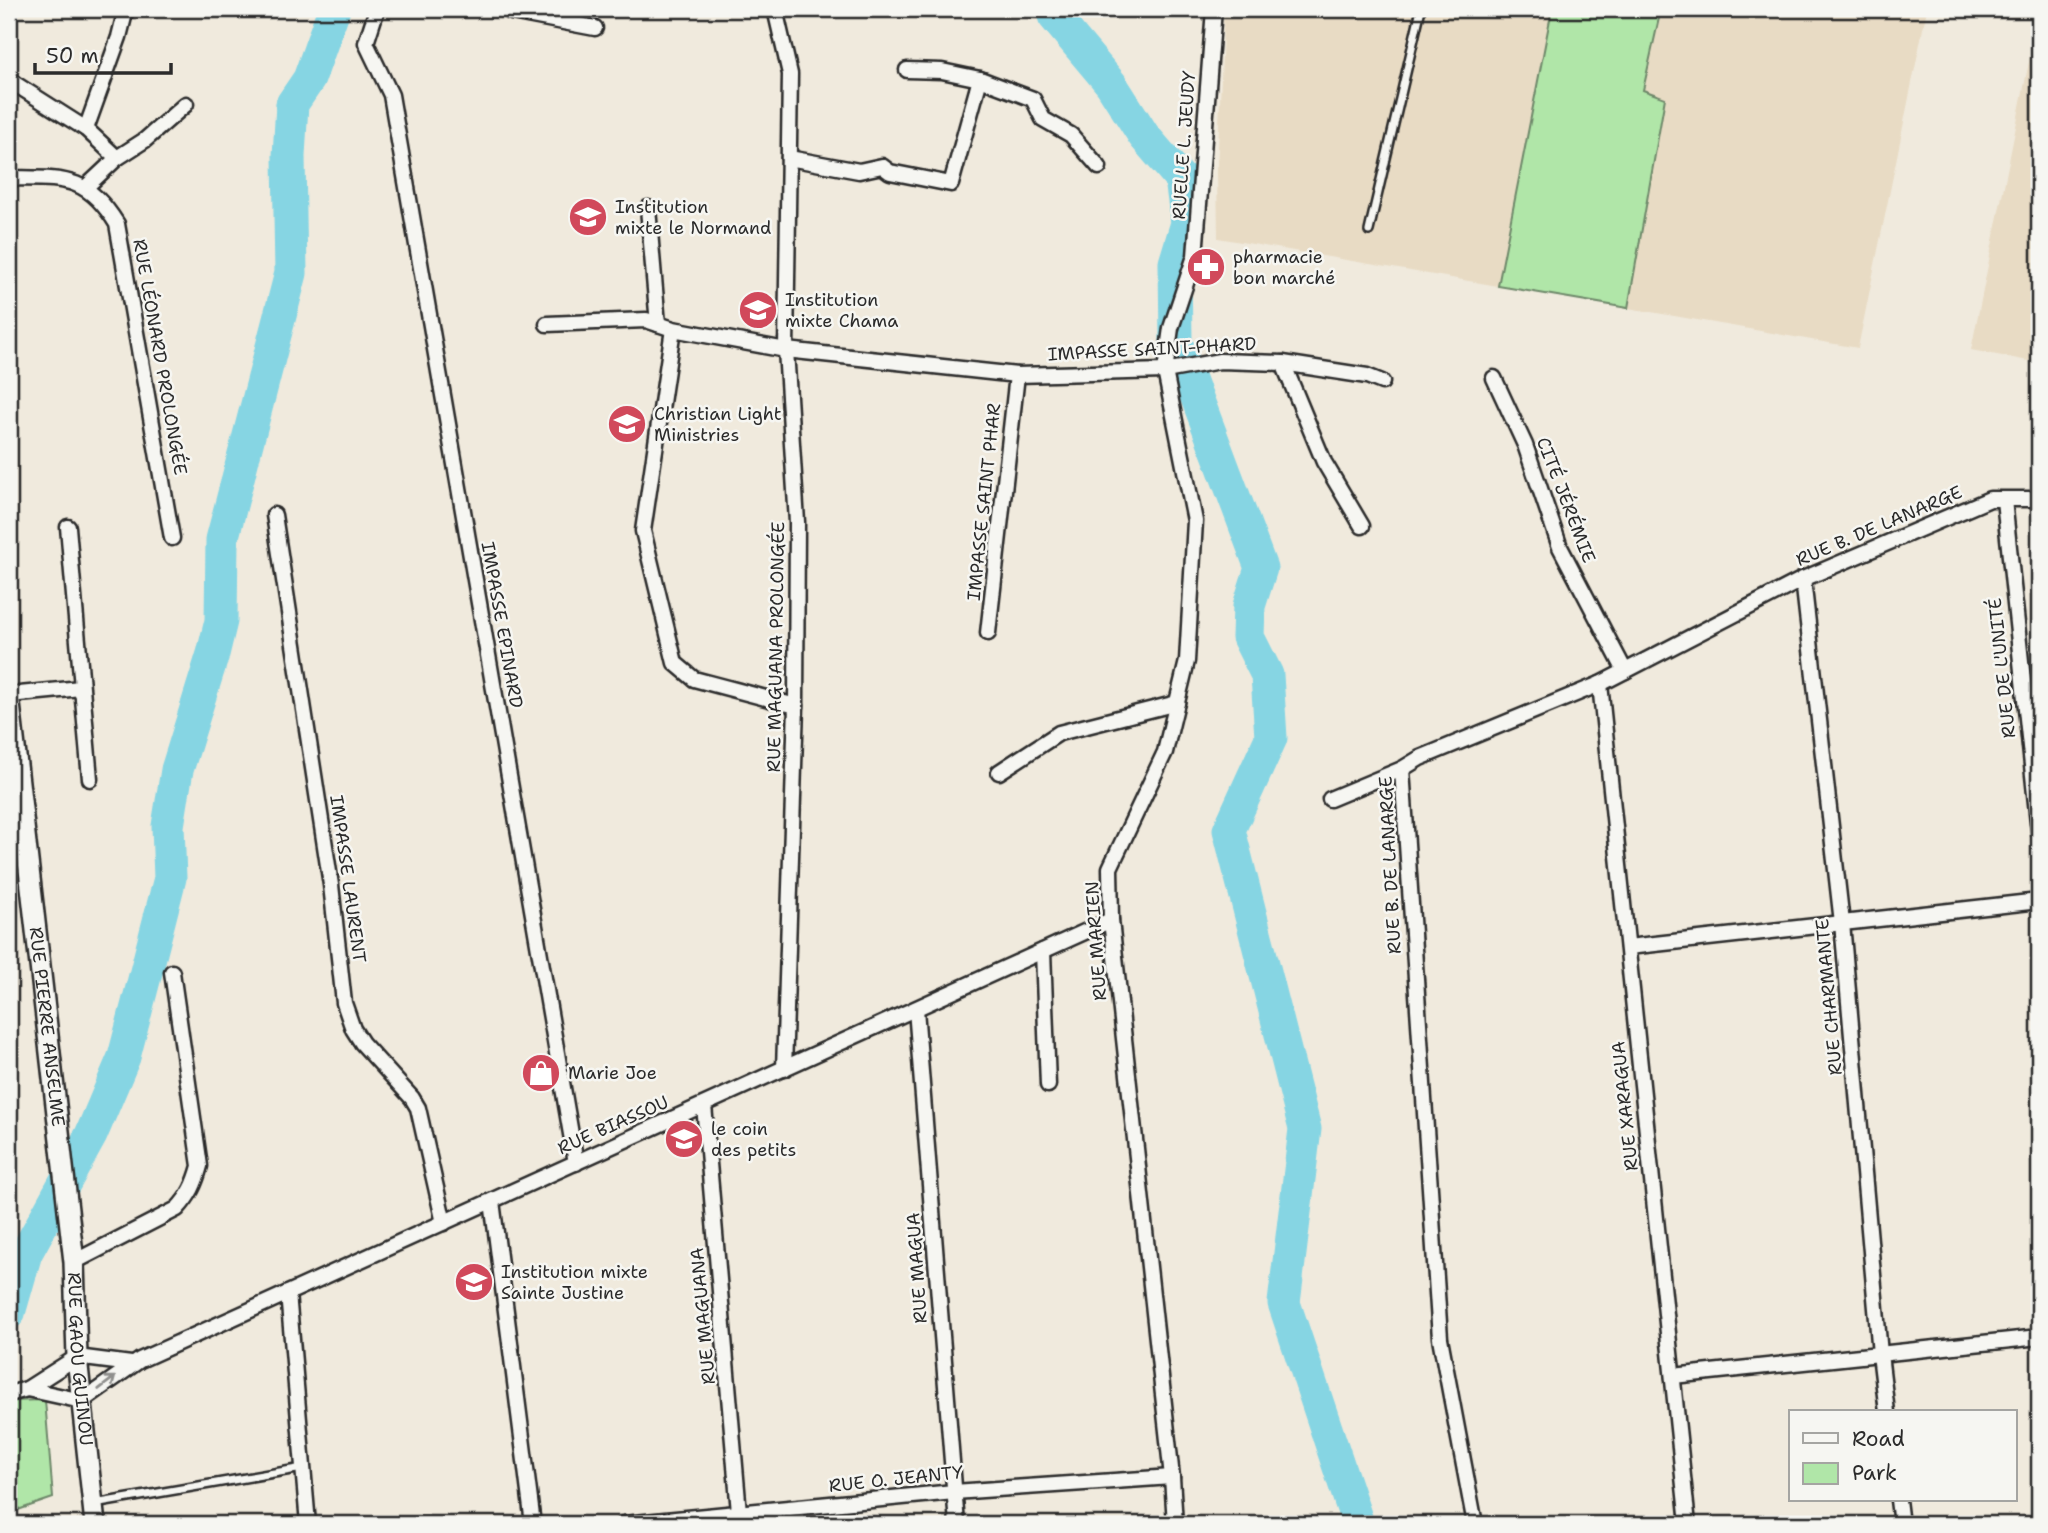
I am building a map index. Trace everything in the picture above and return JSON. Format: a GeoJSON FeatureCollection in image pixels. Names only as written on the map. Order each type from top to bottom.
{"type":"FeatureCollection","features":[{"type":"Feature","properties":{"kind":"street"},"geometry":{"type":"LineString","coordinates":[[86,129],[120,37],[126,9]]}},
{"type":"Feature","properties":{"kind":"street","name":"IMPASSE EPINARD"},"geometry":{"type":"LineString","coordinates":[[377,9],[366,43],[391,95],[576,1163]]}},
{"type":"Feature","properties":{"kind":"street"},"geometry":{"type":"LineString","coordinates":[[511,9],[511,12],[595,28]]}},
{"type":"Feature","properties":{"kind":"street","name":"RUE MAGUANA PROLONGÉE"},"geometry":{"type":"LineString","coordinates":[[775,9],[790,74],[786,350],[797,522],[796,706],[783,1069]]}},
{"type":"Feature","properties":{"kind":"street","name":"RUELLE L. JEUDY"},"geometry":{"type":"LineString","coordinates":[[1171,328],[1195,257],[1214,9]]}},
{"type":"Feature","properties":{"kind":"street"},"geometry":{"type":"LineString","coordinates":[[907,70],[942,71],[980,79],[1033,99],[1043,119],[1071,135],[1099,167]]}},
{"type":"Feature","properties":{"kind":"street"},"geometry":{"type":"LineString","coordinates":[[789,158],[859,171],[882,166],[890,172],[951,184],[980,79]]}},
{"type":"Feature","properties":{"kind":"street"},"geometry":{"type":"LineString","coordinates":[[9,80],[86,129],[117,158]]}},
{"type":"Feature","properties":{"kind":"street"},"geometry":{"type":"LineString","coordinates":[[85,188],[117,158],[145,140],[186,104]]}},
{"type":"Feature","properties":{"kind":"street","name":"RUE LÉONARD PROLONGÉE"},"geometry":{"type":"LineString","coordinates":[[9,178],[65,179],[85,188],[104,202],[117,224],[172,538]]}},
{"type":"Feature","properties":{"kind":"street"},"geometry":{"type":"LineString","coordinates":[[648,208],[666,326],[643,531],[675,663],[694,678],[796,706]]}},
{"type":"Feature","properties":{"kind":"street","name":"IMPASSE SAINT-PHARD"},"geometry":{"type":"LineString","coordinates":[[547,324],[646,320],[786,350],[1017,375],[1165,371],[1220,361],[1283,363],[1367,376],[1382,382]]}},
{"type":"Feature","properties":{"kind":"street","name":"RUE MARIEN"},"geometry":{"type":"LineString","coordinates":[[1171,328],[1165,371],[1195,521],[1188,661],[1165,752],[1110,868],[1111,920],[1175,1524]]}},
{"type":"Feature","properties":{"kind":"street"},"geometry":{"type":"LineString","coordinates":[[1283,363],[1324,462],[1362,526]]}},
{"type":"Feature","properties":{"kind":"street","name":"IMPASSE SAINT PHAR"},"geometry":{"type":"LineString","coordinates":[[988,633],[1017,375]]}},
{"type":"Feature","properties":{"kind":"street","name":"CITÉ JÉRÉMIE"},"geometry":{"type":"LineString","coordinates":[[1494,378],[1525,445],[1560,547],[1625,671]]}},
{"type":"Feature","properties":{"kind":"street","name":"RUE B. DE LANARGE"},"geometry":{"type":"LineString","coordinates":[[1475,1524],[1440,1338],[1402,769],[1420,758],[1600,684],[1803,579],[1990,499],[2039,499]]}},
{"type":"Feature","properties":{"kind":"street","name":"RUE DE L'UNITÉ"},"geometry":{"type":"LineString","coordinates":[[2004,500],[2039,832]]}},
{"type":"Feature","properties":{"kind":"street","name":"IMPASSE LAURENT"},"geometry":{"type":"LineString","coordinates":[[274,515],[331,886],[344,1003],[353,1029],[362,1043],[418,1108],[444,1223]]}},
{"type":"Feature","properties":{"kind":"street"},"geometry":{"type":"LineString","coordinates":[[68,527],[90,779]]}},
{"type":"Feature","properties":{"kind":"street","name":"RUE CHARMANTE"},"geometry":{"type":"LineString","coordinates":[[1803,579],[1842,923],[1887,1410]]}},
{"type":"Feature","properties":{"kind":"street","name":"RUE XARAGUA"},"geometry":{"type":"LineString","coordinates":[[1600,684],[1688,1524]]}},
{"type":"Feature","properties":{"kind":"street"},"geometry":{"type":"LineString","coordinates":[[9,695],[82,688]]}},
{"type":"Feature","properties":{"kind":"street","name":"RUE PIERRE ANSELME"},"geometry":{"type":"LineString","coordinates":[[9,695],[17,848],[62,1155],[74,1262]]}},
{"type":"Feature","properties":{"kind":"street"},"geometry":{"type":"LineString","coordinates":[[999,772],[1059,733],[1177,703]]}},
{"type":"Feature","properties":{"kind":"street"},"geometry":{"type":"LineString","coordinates":[[1330,799],[1402,769]]}},
{"type":"Feature","properties":{"kind":"street"},"geometry":{"type":"LineString","coordinates":[[1628,947],[2039,901]]}},
{"type":"Feature","properties":{"kind":"street","name":"RUE BIASSOU"},"geometry":{"type":"LineString","coordinates":[[82,1401],[131,1364],[1111,920]]}},
{"type":"Feature","properties":{"kind":"street"},"geometry":{"type":"LineString","coordinates":[[1043,951],[1048,1085]]}},
{"type":"Feature","properties":{"kind":"street","name":"RUE GAOU GUINOU"},"geometry":{"type":"LineString","coordinates":[[94,1514],[77,1357],[74,1262],[177,1209],[190,1196],[195,1184],[200,1166],[172,972]]}},
{"type":"Feature","properties":{"kind":"street","name":"RUE MAGUA"},"geometry":{"type":"LineString","coordinates":[[916,1009],[957,1524]]}},
{"type":"Feature","properties":{"kind":"street","name":"RUE MAGUANA"},"geometry":{"type":"LineString","coordinates":[[704,1105],[739,1519]]}},
{"type":"Feature","properties":{"kind":"street"},"geometry":{"type":"LineString","coordinates":[[492,1201],[533,1524]]}},
{"type":"Feature","properties":{"kind":"street"},"geometry":{"type":"LineString","coordinates":[[288,1293],[308,1524]]}},
{"type":"Feature","properties":{"kind":"street"},"geometry":{"type":"LineString","coordinates":[[1673,1376],[2039,1337]]}},
{"type":"Feature","properties":{"kind":"street"},"geometry":{"type":"LineString","coordinates":[[9,1394],[27,1389],[77,1357],[131,1364]]}},
{"type":"Feature","properties":{"kind":"street"},"geometry":{"type":"LineString","coordinates":[[27,1389],[82,1401]]}},
{"type":"Feature","properties":{"kind":"street","name":"RUE O. JEANTY"},"geometry":{"type":"LineString","coordinates":[[624,1524],[739,1519],[954,1492],[1172,1477]]}},
{"type":"Feature","properties":{"kind":"street"},"geometry":{"type":"LineString","coordinates":[[1898,1502],[1901,1524]]}},
{"type":"Feature","properties":{"kind":"lane"},"geometry":{"type":"LineString","coordinates":[[1369,231],[1421,9]]}},
{"type":"Feature","properties":{"kind":"lane"},"geometry":{"type":"LineString","coordinates":[[94,1514],[303,1468]]}},
{"type":"Feature","properties":{"kind":"shaded area"},"geometry":{"type":"Polygon","coordinates":[[[1224,9],[1552,9],[1498,286],[1218,238],[1217,171],[1224,9]]]}},
{"type":"Feature","properties":{"kind":"shaded area"},"geometry":{"type":"Polygon","coordinates":[[[1661,9],[1927,9],[1858,348],[1628,308],[1665,99],[1643,90],[1661,9]]]}},
{"type":"Feature","properties":{"kind":"shaded area"},"geometry":{"type":"Polygon","coordinates":[[[2039,12],[2039,363],[1971,350],[2039,12]]]}},
{"type":"Feature","properties":{"kind":"green space"},"geometry":{"type":"Polygon","coordinates":[[[1552,9],[1661,9],[1643,90],[1665,98],[1628,308],[1498,286],[1552,9]]]}},
{"type":"Feature","properties":{"kind":"green space"},"geometry":{"type":"Polygon","coordinates":[[[45,1400],[53,1498],[9,1513],[9,1401],[45,1400]]]}},
{"type":"Feature","properties":{"kind":"waterway"},"geometry":{"type":"LineString","coordinates":[[9,1313],[26,1253],[91,1135],[124,1057],[170,878],[168,826],[177,770],[221,621],[222,540],[291,273],[289,156],[292,104],[309,79],[334,9]]}},
{"type":"Feature","properties":{"kind":"waterway"},"geometry":{"type":"LineString","coordinates":[[1053,9],[1054,16],[1111,84],[1144,136],[1181,179],[1187,223],[1175,263],[1176,342],[1261,568],[1249,606],[1248,637],[1267,675],[1271,738],[1229,830],[1305,1129],[1284,1303],[1358,1524]]}},
{"type":"Feature","properties":{"kind":"place","name":"Institution mixte le Normand"},"geometry":{"type":"Point","coordinates":[588,217]}},
{"type":"Feature","properties":{"kind":"place","name":"pharmacie bon marché"},"geometry":{"type":"Point","coordinates":[1206,267]}},
{"type":"Feature","properties":{"kind":"place","name":"Institution mixte Chama"},"geometry":{"type":"Point","coordinates":[758,310]}},
{"type":"Feature","properties":{"kind":"place","name":"Christian Light Ministries"},"geometry":{"type":"Point","coordinates":[627,424]}},
{"type":"Feature","properties":{"kind":"place","name":"Marie Joe"},"geometry":{"type":"Point","coordinates":[541,1073]}},
{"type":"Feature","properties":{"kind":"place","name":"le coin des petits"},"geometry":{"type":"Point","coordinates":[684,1139]}},
{"type":"Feature","properties":{"kind":"place","name":"Institution mixte Sainte Justine"},"geometry":{"type":"Point","coordinates":[474,1282]}}]}
